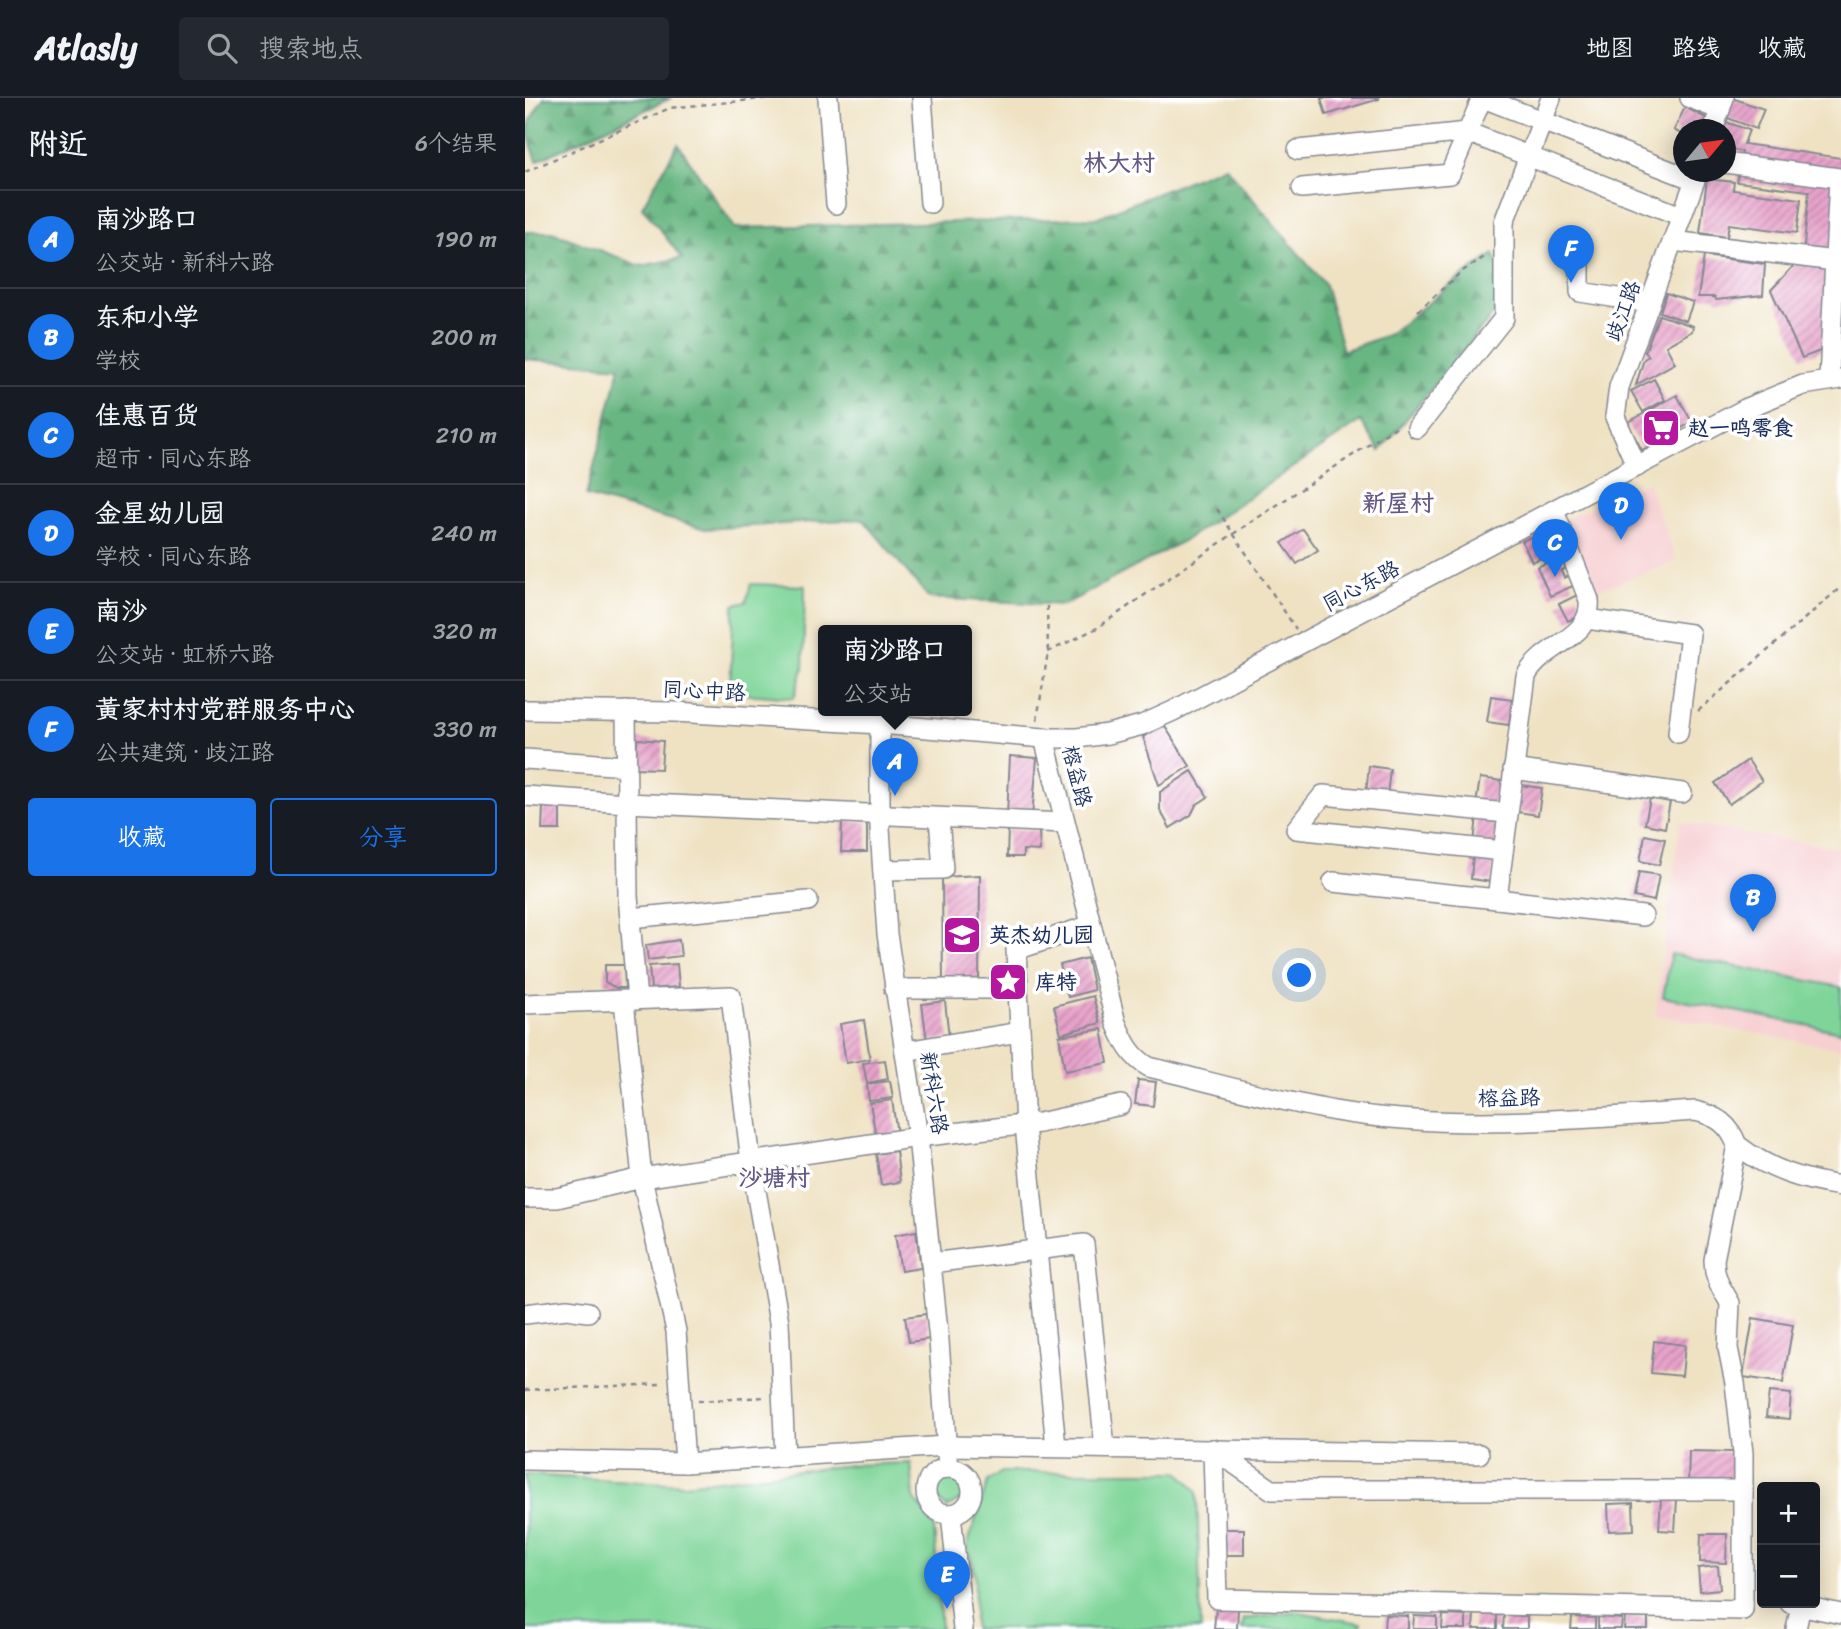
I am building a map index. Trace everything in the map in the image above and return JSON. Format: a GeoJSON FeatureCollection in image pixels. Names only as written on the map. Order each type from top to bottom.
{"type":"FeatureCollection","features":[{"type":"Feature","properties":{"kind":"street"},"geometry":{"type":"LineString","coordinates":[[828,98],[836,204]]}},
{"type":"Feature","properties":{"kind":"street"},"geometry":{"type":"LineString","coordinates":[[922,98],[930,202]]}},
{"type":"Feature","properties":{"kind":"street"},"geometry":{"type":"LineString","coordinates":[[1302,188],[1450,174],[1482,98],[1673,168]]}},
{"type":"Feature","properties":{"kind":"street"},"geometry":{"type":"LineString","coordinates":[[1417,428],[1504,318],[1504,222],[1551,98]]}},
{"type":"Feature","properties":{"kind":"street"},"geometry":{"type":"LineString","coordinates":[[1691,98],[1722,104]]}},
{"type":"Feature","properties":{"kind":"street"},"geometry":{"type":"LineString","coordinates":[[1298,150],[1467,132],[1681,216]]}},
{"type":"Feature","properties":{"kind":"street"},"geometry":{"type":"LineString","coordinates":[[1736,164],[1839,178],[1835,261],[1835,379]]}},
{"type":"Feature","properties":{"kind":"street","name":"歧江路"},"geometry":{"type":"LineString","coordinates":[[1637,467],[1618,426],[1615,407],[1619,387],[1694,182]]}},
{"type":"Feature","properties":{"kind":"street"},"geometry":{"type":"LineString","coordinates":[[1672,241],[1835,261]]}},
{"type":"Feature","properties":{"kind":"street"},"geometry":{"type":"LineString","coordinates":[[1580,256],[1580,292],[1650,303]]}},
{"type":"Feature","properties":{"kind":"street","name":"同心东路"},"geometry":{"type":"LineString","coordinates":[[880,724],[1039,738],[1077,738],[1108,734],[1142,725],[1775,395],[1803,385],[1835,379]]}},
{"type":"Feature","properties":{"kind":"street"},"geometry":{"type":"LineString","coordinates":[[1497,899],[1526,676],[1539,658],[1578,631],[1587,619],[1589,600],[1554,510]]}},
{"type":"Feature","properties":{"kind":"street"},"geometry":{"type":"LineString","coordinates":[[1587,619],[1690,634],[1678,733]]}},
{"type":"Feature","properties":{"kind":"street","name":"同心中路"},"geometry":{"type":"LineString","coordinates":[[525,709],[675,712],[880,724]]}},
{"type":"Feature","properties":{"kind":"street"},"geometry":{"type":"LineString","coordinates":[[627,711],[630,1000],[642,1178],[676,1331],[685,1463]]}},
{"type":"Feature","properties":{"kind":"street","name":"新科六路"},"geometry":{"type":"LineString","coordinates":[[880,724],[880,816],[887,933],[918,1137],[948,1468]]}},
{"type":"Feature","properties":{"kind":"street","name":"榕益路"},"geometry":{"type":"LineString","coordinates":[[1039,738],[1065,823],[1116,1023],[1125,1045],[1149,1068],[1336,1111],[1425,1120],[1515,1122],[1695,1111],[1722,1122],[1732,1132],[1737,1145],[1752,1156],[1788,1174],[1841,1186]]}},
{"type":"Feature","properties":{"kind":"street"},"geometry":{"type":"LineString","coordinates":[[525,759],[627,766]]}},
{"type":"Feature","properties":{"kind":"street"},"geometry":{"type":"LineString","coordinates":[[1513,769],[1682,793]]}},
{"type":"Feature","properties":{"kind":"street"},"geometry":{"type":"LineString","coordinates":[[1503,851],[1296,829],[1323,795],[1507,813]]}},
{"type":"Feature","properties":{"kind":"street"},"geometry":{"type":"LineString","coordinates":[[525,796],[880,816],[1065,823]]}},
{"type":"Feature","properties":{"kind":"street"},"geometry":{"type":"LineString","coordinates":[[883,870],[943,869],[939,818]]}},
{"type":"Feature","properties":{"kind":"street"},"geometry":{"type":"LineString","coordinates":[[1333,882],[1643,916]]}},
{"type":"Feature","properties":{"kind":"street"},"geometry":{"type":"LineString","coordinates":[[630,918],[808,901]]}},
{"type":"Feature","properties":{"kind":"street"},"geometry":{"type":"LineString","coordinates":[[1056,1447],[1025,1125],[1016,950],[1091,925]]}},
{"type":"Feature","properties":{"kind":"street"},"geometry":{"type":"LineString","coordinates":[[894,989],[1017,989]]}},
{"type":"Feature","properties":{"kind":"street"},"geometry":{"type":"LineString","coordinates":[[525,1003],[731,996],[751,1162],[779,1322],[785,1457]]}},
{"type":"Feature","properties":{"kind":"street"},"geometry":{"type":"LineString","coordinates":[[905,1051],[1020,1032]]}},
{"type":"Feature","properties":{"kind":"street"},"geometry":{"type":"LineString","coordinates":[[525,1198],[557,1198],[642,1178],[918,1137],[1025,1125],[1121,1105]]}},
{"type":"Feature","properties":{"kind":"street"},"geometry":{"type":"LineString","coordinates":[[1213,1449],[1217,1598],[1750,1600],[1739,1421],[1728,1348],[1730,1303],[1715,1272],[1714,1259],[1737,1145]]}},
{"type":"Feature","properties":{"kind":"street"},"geometry":{"type":"LineString","coordinates":[[931,1263],[1084,1244],[1105,1448]]}},
{"type":"Feature","properties":{"kind":"street"},"geometry":{"type":"LineString","coordinates":[[525,1314],[567,1309],[589,1312]]}},
{"type":"Feature","properties":{"kind":"street"},"geometry":{"type":"LineString","coordinates":[[525,1460],[685,1463],[946,1447],[1479,1454]]}},
{"type":"Feature","properties":{"kind":"street"},"geometry":{"type":"LineString","coordinates":[[1213,1449],[1272,1490],[1743,1490]]}},
{"type":"Feature","properties":{"kind":"street"},"geometry":{"type":"LineString","coordinates":[[948,1468],[962,1472],[971,1485],[969,1501],[965,1507],[951,1514],[932,1506],[926,1492],[934,1473],[948,1468]]}},
{"type":"Feature","properties":{"kind":"street"},"geometry":{"type":"LineString","coordinates":[[951,1514],[963,1629]]}},
{"type":"Feature","properties":{"kind":"street"},"geometry":{"type":"LineString","coordinates":[[1796,1608],[1796,1629]]}},
{"type":"Feature","properties":{"kind":"street"},"geometry":{"type":"LineString","coordinates":[[1814,1608],[1841,1614]]}},
{"type":"Feature","properties":{"kind":"path"},"geometry":{"type":"LineString","coordinates":[[525,172],[670,108],[770,98]]}},
{"type":"Feature","properties":{"kind":"path"},"geometry":{"type":"LineString","coordinates":[[1418,311],[1461,272],[1504,246]]}},
{"type":"Feature","properties":{"kind":"path"},"geometry":{"type":"LineString","coordinates":[[1048,652],[1097,628],[1233,534],[1405,422],[1417,428]]}},
{"type":"Feature","properties":{"kind":"path"},"geometry":{"type":"LineString","coordinates":[[1217,509],[1304,642]]}},
{"type":"Feature","properties":{"kind":"path"},"geometry":{"type":"LineString","coordinates":[[1699,711],[1841,587]]}},
{"type":"Feature","properties":{"kind":"path"},"geometry":{"type":"LineString","coordinates":[[1039,738],[1048,652],[1047,606]]}},
{"type":"Feature","properties":{"kind":"path"},"geometry":{"type":"LineString","coordinates":[[525,1390],[782,1396]]}},
{"type":"Feature","properties":{"kind":"shaded area"},"geometry":{"type":"Polygon","coordinates":[[[1647,482],[1677,561],[1593,592],[1564,520],[1647,482]]]}},
{"type":"Feature","properties":{"kind":"shaded area"},"geometry":{"type":"Polygon","coordinates":[[[1680,822],[1841,849],[1841,1049],[1655,1015],[1680,822]]]}},
{"type":"Feature","properties":{"kind":"green space"},"geometry":{"type":"Polygon","coordinates":[[[544,98],[671,98],[537,161],[530,142],[529,128],[533,115],[544,98]]]}},
{"type":"Feature","properties":{"kind":"green space"},"geometry":{"type":"Polygon","coordinates":[[[678,144],[735,228],[1096,218],[1225,166],[1325,285],[1343,351],[1390,334],[1451,284],[1494,254],[1510,294],[1380,451],[1361,421],[1187,539],[1064,605],[929,598],[863,519],[705,529],[586,496],[620,367],[525,359],[525,232],[552,232],[641,266],[682,258],[642,207],[678,144]]]}},
{"type":"Feature","properties":{"kind":"green space"},"geometry":{"type":"Polygon","coordinates":[[[751,584],[805,586],[803,669],[794,698],[745,694],[730,686],[734,605],[746,602],[751,584]]]}},
{"type":"Feature","properties":{"kind":"green space"},"geometry":{"type":"Polygon","coordinates":[[[1671,954],[1841,987],[1841,1032],[1663,997],[1671,954]]]}},
{"type":"Feature","properties":{"kind":"green space"},"geometry":{"type":"Polygon","coordinates":[[[911,1463],[914,1498],[934,1527],[941,1629],[525,1629],[525,1475],[684,1484],[851,1465],[911,1463]]]}},
{"type":"Feature","properties":{"kind":"green space"},"geometry":{"type":"Polygon","coordinates":[[[1002,1472],[1179,1472],[1197,1491],[1201,1629],[974,1629],[975,1574],[967,1546],[988,1481],[1002,1472]]]}},
{"type":"Feature","properties":{"kind":"green space"},"geometry":{"type":"Polygon","coordinates":[[[949,1477],[957,1480],[963,1492],[960,1500],[947,1508],[936,1498],[934,1488],[939,1480],[949,1477]]]}},
{"type":"Feature","properties":{"kind":"green space"},"geometry":{"type":"Polygon","coordinates":[[[1299,1612],[1361,1623],[1360,1629],[1242,1629],[1244,1619],[1299,1612]]]}},
{"type":"Feature","properties":{"kind":"building"},"geometry":{"type":"Polygon","coordinates":[[[1321,98],[1379,98],[1379,99],[1326,115],[1321,98]]]}},
{"type":"Feature","properties":{"kind":"building"},"geometry":{"type":"Polygon","coordinates":[[[1732,98],[1764,109],[1756,129],[1736,119],[1725,117],[1732,98]]]}},
{"type":"Feature","properties":{"kind":"building"},"geometry":{"type":"Polygon","coordinates":[[[1685,107],[1706,118],[1706,119],[1679,119],[1685,107]]]}},
{"type":"Feature","properties":{"kind":"building"},"geometry":{"type":"Polygon","coordinates":[[[1736,126],[1749,130],[1744,144],[1841,158],[1841,343],[1802,358],[1771,290],[1803,256],[1809,191],[1737,182],[1742,152],[1736,150],[1736,126]]]}},
{"type":"Feature","properties":{"kind":"building"},"geometry":{"type":"Polygon","coordinates":[[[1707,182],[1734,182],[1733,190],[1801,199],[1797,233],[1729,224],[1727,237],[1700,233],[1707,182]]]}},
{"type":"Feature","properties":{"kind":"building"},"geometry":{"type":"Polygon","coordinates":[[[1704,256],[1765,264],[1763,295],[1716,300],[1715,297],[1698,297],[1704,256]]]}},
{"type":"Feature","properties":{"kind":"building"},"geometry":{"type":"Polygon","coordinates":[[[1666,293],[1693,302],[1686,321],[1660,312],[1666,293]]]}},
{"type":"Feature","properties":{"kind":"building"},"geometry":{"type":"Polygon","coordinates":[[[1659,315],[1693,326],[1692,331],[1666,346],[1675,363],[1636,385],[1644,359],[1649,356],[1645,352],[1659,315]]]}},
{"type":"Feature","properties":{"kind":"building"},"geometry":{"type":"Polygon","coordinates":[[[1654,379],[1665,400],[1643,412],[1631,391],[1654,379]]]}},
{"type":"Feature","properties":{"kind":"building"},"geometry":{"type":"Polygon","coordinates":[[[1677,395],[1692,422],[1642,450],[1627,423],[1677,395]]]}},
{"type":"Feature","properties":{"kind":"building"},"geometry":{"type":"Polygon","coordinates":[[[1303,529],[1318,550],[1297,564],[1282,543],[1303,529]]]}},
{"type":"Feature","properties":{"kind":"building"},"geometry":{"type":"Polygon","coordinates":[[[1547,530],[1557,551],[1532,562],[1522,541],[1547,530]]]}},
{"type":"Feature","properties":{"kind":"building"},"geometry":{"type":"Polygon","coordinates":[[[1560,557],[1566,568],[1561,571],[1564,578],[1569,576],[1573,586],[1550,596],[1537,567],[1560,557]]]}},
{"type":"Feature","properties":{"kind":"building"},"geometry":{"type":"Polygon","coordinates":[[[1577,595],[1585,613],[1568,621],[1559,604],[1577,595]]]}},
{"type":"Feature","properties":{"kind":"building"},"geometry":{"type":"Polygon","coordinates":[[[1491,696],[1512,699],[1509,725],[1487,722],[1491,696]]]}},
{"type":"Feature","properties":{"kind":"building"},"geometry":{"type":"Polygon","coordinates":[[[1164,725],[1190,766],[1159,785],[1143,737],[1164,725]]]}},
{"type":"Feature","properties":{"kind":"building"},"geometry":{"type":"Polygon","coordinates":[[[637,739],[663,741],[661,769],[635,768],[637,739]]]}},
{"type":"Feature","properties":{"kind":"building"},"geometry":{"type":"Polygon","coordinates":[[[1010,756],[1037,758],[1032,817],[1007,815],[1010,756]]]}},
{"type":"Feature","properties":{"kind":"building"},"geometry":{"type":"Polygon","coordinates":[[[1748,760],[1762,781],[1729,804],[1715,783],[1748,760]]]}},
{"type":"Feature","properties":{"kind":"building"},"geometry":{"type":"Polygon","coordinates":[[[1369,766],[1390,769],[1387,796],[1366,793],[1369,766]]]}},
{"type":"Feature","properties":{"kind":"building"},"geometry":{"type":"Polygon","coordinates":[[[1192,771],[1208,797],[1196,805],[1191,815],[1170,828],[1160,810],[1160,792],[1192,771]]]}},
{"type":"Feature","properties":{"kind":"building"},"geometry":{"type":"Polygon","coordinates":[[[1480,778],[1503,781],[1500,808],[1476,805],[1480,778]]]}},
{"type":"Feature","properties":{"kind":"building"},"geometry":{"type":"Polygon","coordinates":[[[1520,785],[1542,788],[1538,815],[1517,812],[1520,785]]]}},
{"type":"Feature","properties":{"kind":"building"},"geometry":{"type":"Polygon","coordinates":[[[1650,798],[1670,802],[1665,828],[1645,824],[1650,798]]]}},
{"type":"Feature","properties":{"kind":"building"},"geometry":{"type":"Polygon","coordinates":[[[543,806],[560,806],[560,830],[542,830],[543,806]]]}},
{"type":"Feature","properties":{"kind":"building"},"geometry":{"type":"Polygon","coordinates":[[[1477,816],[1498,818],[1496,845],[1474,843],[1477,816]]]}},
{"type":"Feature","properties":{"kind":"building"},"geometry":{"type":"Polygon","coordinates":[[[842,821],[867,822],[867,852],[841,852],[842,821]]]}},
{"type":"Feature","properties":{"kind":"building"},"geometry":{"type":"Polygon","coordinates":[[[1008,829],[1039,830],[1040,851],[1023,850],[1023,857],[1007,857],[1008,829]]]}},
{"type":"Feature","properties":{"kind":"building"},"geometry":{"type":"Polygon","coordinates":[[[1645,835],[1665,839],[1659,865],[1640,861],[1645,835]]]}},
{"type":"Feature","properties":{"kind":"building"},"geometry":{"type":"Polygon","coordinates":[[[1473,853],[1495,855],[1492,882],[1471,879],[1473,853]]]}},
{"type":"Feature","properties":{"kind":"building"},"geometry":{"type":"Polygon","coordinates":[[[1639,872],[1659,875],[1654,901],[1634,897],[1639,872]]]}},
{"type":"Feature","properties":{"kind":"building"},"geometry":{"type":"Polygon","coordinates":[[[980,875],[979,986],[943,986],[942,877],[980,875]]]}},
{"type":"Feature","properties":{"kind":"building"},"geometry":{"type":"Polygon","coordinates":[[[679,940],[681,956],[648,960],[646,945],[679,940]]]}},
{"type":"Feature","properties":{"kind":"building"},"geometry":{"type":"Polygon","coordinates":[[[1087,958],[1094,990],[1068,997],[1060,965],[1087,958]]]}},
{"type":"Feature","properties":{"kind":"building"},"geometry":{"type":"Polygon","coordinates":[[[677,964],[679,987],[651,989],[649,966],[677,964]]]}},
{"type":"Feature","properties":{"kind":"building"},"geometry":{"type":"Polygon","coordinates":[[[605,965],[624,965],[625,988],[616,988],[605,982],[605,965]]]}},
{"type":"Feature","properties":{"kind":"building"},"geometry":{"type":"Polygon","coordinates":[[[1093,996],[1100,1023],[1061,1034],[1054,1006],[1093,996]]]}},
{"type":"Feature","properties":{"kind":"building"},"geometry":{"type":"Polygon","coordinates":[[[945,1001],[949,1038],[927,1041],[922,1004],[945,1001]]]}},
{"type":"Feature","properties":{"kind":"building"},"geometry":{"type":"Polygon","coordinates":[[[864,1020],[870,1059],[846,1063],[840,1024],[864,1020]]]}},
{"type":"Feature","properties":{"kind":"building"},"geometry":{"type":"Polygon","coordinates":[[[1102,1029],[1108,1063],[1065,1071],[1059,1036],[1102,1029]]]}},
{"type":"Feature","properties":{"kind":"building"},"geometry":{"type":"Polygon","coordinates":[[[885,1060],[888,1079],[867,1083],[863,1063],[885,1060]]]}},
{"type":"Feature","properties":{"kind":"building"},"geometry":{"type":"Polygon","coordinates":[[[1138,1080],[1156,1082],[1153,1106],[1135,1104],[1138,1080]]]}},
{"type":"Feature","properties":{"kind":"building"},"geometry":{"type":"Polygon","coordinates":[[[890,1081],[893,1098],[869,1101],[867,1084],[890,1081]]]}},
{"type":"Feature","properties":{"kind":"building"},"geometry":{"type":"Polygon","coordinates":[[[892,1100],[897,1134],[876,1137],[870,1103],[892,1100]]]}},
{"type":"Feature","properties":{"kind":"building"},"geometry":{"type":"Polygon","coordinates":[[[896,1151],[900,1182],[881,1185],[876,1154],[896,1151]]]}},
{"type":"Feature","properties":{"kind":"building"},"geometry":{"type":"Polygon","coordinates":[[[916,1231],[921,1268],[901,1271],[895,1235],[916,1231]]]}},
{"type":"Feature","properties":{"kind":"building"},"geometry":{"type":"Polygon","coordinates":[[[926,1314],[930,1339],[909,1342],[905,1317],[926,1314]]]}},
{"type":"Feature","properties":{"kind":"building"},"geometry":{"type":"Polygon","coordinates":[[[1753,1318],[1793,1325],[1783,1383],[1743,1377],[1753,1318]]]}},
{"type":"Feature","properties":{"kind":"building"},"geometry":{"type":"Polygon","coordinates":[[[1654,1341],[1685,1345],[1682,1376],[1651,1373],[1654,1341]]]}},
{"type":"Feature","properties":{"kind":"building"},"geometry":{"type":"Polygon","coordinates":[[[1769,1392],[1791,1394],[1789,1419],[1766,1417],[1769,1392]]]}},
{"type":"Feature","properties":{"kind":"building"},"geometry":{"type":"Polygon","coordinates":[[[1689,1451],[1733,1452],[1733,1487],[1688,1486],[1689,1451]]]}},
{"type":"Feature","properties":{"kind":"building"},"geometry":{"type":"Polygon","coordinates":[[[1661,1498],[1677,1499],[1675,1531],[1659,1530],[1661,1498]]]}},
{"type":"Feature","properties":{"kind":"building"},"geometry":{"type":"Polygon","coordinates":[[[1633,1503],[1634,1530],[1609,1531],[1608,1504],[1633,1503]]]}},
{"type":"Feature","properties":{"kind":"building"},"geometry":{"type":"Polygon","coordinates":[[[1221,1529],[1244,1529],[1244,1555],[1221,1555],[1221,1529]]]}},
{"type":"Feature","properties":{"kind":"building"},"geometry":{"type":"Polygon","coordinates":[[[1701,1534],[1727,1534],[1726,1563],[1700,1562],[1701,1534]]]}},
{"type":"Feature","properties":{"kind":"building"},"geometry":{"type":"Polygon","coordinates":[[[1718,1566],[1720,1589],[1700,1591],[1698,1568],[1718,1566]]]}},
{"type":"Feature","properties":{"kind":"building"},"geometry":{"type":"Polygon","coordinates":[[[1216,1607],[1238,1609],[1237,1629],[1214,1629],[1216,1607]]]}},
{"type":"Feature","properties":{"kind":"building"},"geometry":{"type":"Polygon","coordinates":[[[1474,1614],[1497,1615],[1497,1629],[1473,1629],[1474,1614]]]}},
{"type":"Feature","properties":{"kind":"building"},"geometry":{"type":"Polygon","coordinates":[[[1385,1615],[1408,1616],[1408,1629],[1384,1629],[1385,1615]]]}},
{"type":"Feature","properties":{"kind":"building"},"geometry":{"type":"Polygon","coordinates":[[[1443,1615],[1466,1616],[1466,1629],[1442,1629],[1443,1615]]]}},
{"type":"Feature","properties":{"kind":"building"},"geometry":{"type":"Polygon","coordinates":[[[1504,1615],[1527,1616],[1527,1629],[1503,1629],[1504,1615]]]}},
{"type":"Feature","properties":{"kind":"building"},"geometry":{"type":"Polygon","coordinates":[[[1414,1616],[1437,1617],[1437,1629],[1413,1629],[1414,1616]]]}},
{"type":"Feature","properties":{"kind":"building"},"geometry":{"type":"Polygon","coordinates":[[[1572,1617],[1595,1618],[1595,1629],[1571,1629],[1572,1617]]]}},
{"type":"Feature","properties":{"kind":"building"},"geometry":{"type":"Polygon","coordinates":[[[1598,1617],[1622,1619],[1621,1629],[1598,1629],[1598,1617]]]}},
{"type":"Feature","properties":{"kind":"building"},"geometry":{"type":"Polygon","coordinates":[[[1625,1617],[1648,1618],[1648,1629],[1624,1629],[1625,1617]]]}},
{"type":"Feature","properties":{"kind":"place","name":"黄家村村党群服务中心"},"geometry":{"type":"Point","coordinates":[1571,283]}},
{"type":"Feature","properties":{"kind":"place","name":"赵一鸣零食"},"geometry":{"type":"Point","coordinates":[1661,428]}},
{"type":"Feature","properties":{"kind":"place","name":"金星幼儿园"},"geometry":{"type":"Point","coordinates":[1621,540]}},
{"type":"Feature","properties":{"kind":"place","name":"佳惠百货"},"geometry":{"type":"Point","coordinates":[1555,577]}},
{"type":"Feature","properties":{"kind":"place","name":"南沙路口"},"geometry":{"type":"Point","coordinates":[895,796]}},
{"type":"Feature","properties":{"kind":"place","name":"东和小学"},"geometry":{"type":"Point","coordinates":[1753,932]}},
{"type":"Feature","properties":{"kind":"place","name":"英杰幼儿园"},"geometry":{"type":"Point","coordinates":[962,935]}},
{"type":"Feature","properties":{"kind":"place","name":"库特"},"geometry":{"type":"Point","coordinates":[1008,982]}},
{"type":"Feature","properties":{"kind":"place","name":"南沙"},"geometry":{"type":"Point","coordinates":[947,1609]}},
{"type":"Feature","properties":{"kind":"district","name":"林大村"},"geometry":{"type":"Point","coordinates":[1119,163]}},
{"type":"Feature","properties":{"kind":"district","name":"新屋村"},"geometry":{"type":"Point","coordinates":[1398,503]}},
{"type":"Feature","properties":{"kind":"district","name":"沙塘村"},"geometry":{"type":"Point","coordinates":[774,1178]}}]}
